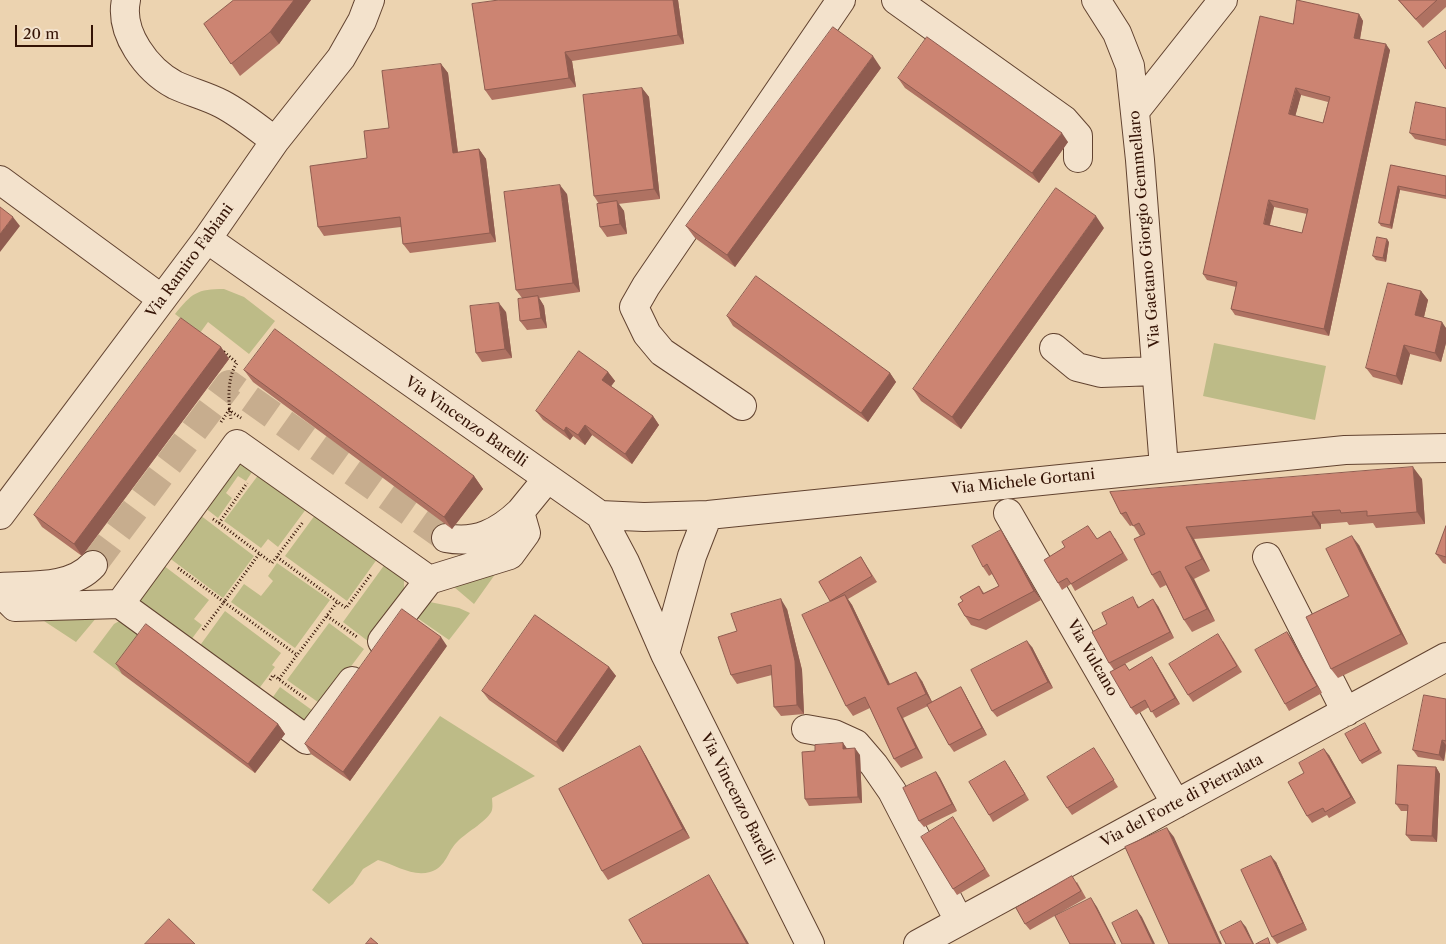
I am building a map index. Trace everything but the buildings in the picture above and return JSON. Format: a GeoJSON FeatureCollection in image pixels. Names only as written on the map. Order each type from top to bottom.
{"type":"FeatureCollection","features":[{"type":"Feature","properties":{"kind":"street"},"geometry":{"type":"LineString","coordinates":[[126,0],[126,20],[130,36],[149,63],[175,85],[221,104],[275,141]]}},
{"type":"Feature","properties":{"kind":"street","name":"Via Ramiro Fabiani"},"geometry":{"type":"LineString","coordinates":[[0,515],[207,239],[275,141],[340,58],[362,21],[370,0]]}},
{"type":"Feature","properties":{"kind":"street"},"geometry":{"type":"LineString","coordinates":[[742,406],[662,352],[647,334],[634,307],[646,286],[841,0]]}},
{"type":"Feature","properties":{"kind":"street"},"geometry":{"type":"LineString","coordinates":[[896,0],[1064,120],[1078,136],[1078,158]]}},
{"type":"Feature","properties":{"kind":"street","name":"Via Gaetano Giorgio Gemmellaro"},"geometry":{"type":"LineString","coordinates":[[1096,0],[1117,32],[1130,66],[1136,110],[1164,468]]}},
{"type":"Feature","properties":{"kind":"street"},"geometry":{"type":"LineString","coordinates":[[1136,110],[1223,0]]}},
{"type":"Feature","properties":{"kind":"street"},"geometry":{"type":"LineString","coordinates":[[0,180],[162,300]]}},
{"type":"Feature","properties":{"kind":"street","name":"Via Vincenzo Barelli"},"geometry":{"type":"LineString","coordinates":[[207,239],[600,515],[625,562],[664,654],[810,944]]}},
{"type":"Feature","properties":{"kind":"street"},"geometry":{"type":"LineString","coordinates":[[1054,348],[1077,367],[1101,373],[1156,371]]}},
{"type":"Feature","properties":{"kind":"street"},"geometry":{"type":"LineString","coordinates":[[120,604],[237,444],[429,580]]}},
{"type":"Feature","properties":{"kind":"street","name":"Via Michele Gortani"},"geometry":{"type":"LineString","coordinates":[[600,515],[644,517],[708,515],[1345,450],[1446,448]]}},
{"type":"Feature","properties":{"kind":"street"},"geometry":{"type":"LineString","coordinates":[[446,538],[469,538],[496,532],[520,512],[548,479]]}},
{"type":"Feature","properties":{"kind":"street"},"geometry":{"type":"LineString","coordinates":[[0,592],[15,607],[120,604],[307,740],[429,580],[510,555],[526,533],[520,512]]}},
{"type":"Feature","properties":{"kind":"street","name":"Via Vulcano"},"geometry":{"type":"LineString","coordinates":[[1008,513],[1176,804]]}},
{"type":"Feature","properties":{"kind":"street"},"geometry":{"type":"LineString","coordinates":[[664,654],[692,556],[708,515]]}},
{"type":"Feature","properties":{"kind":"street"},"geometry":{"type":"LineString","coordinates":[[1267,557],[1346,712]]}},
{"type":"Feature","properties":{"kind":"street"},"geometry":{"type":"LineString","coordinates":[[0,587],[70,581],[84,575],[93,565]]}},
{"type":"Feature","properties":{"kind":"street","name":"Via del Forte di Pietralata"},"geometry":{"type":"LineString","coordinates":[[918,944],[1446,657]]}},
{"type":"Feature","properties":{"kind":"street"},"geometry":{"type":"LineString","coordinates":[[806,729],[834,734],[856,744],[874,764],[892,791],[959,922]]}},
{"type":"Feature","properties":{"kind":"path"},"geometry":{"type":"LineString","coordinates":[[218,360],[224,352],[237,363],[231,371],[229,410]]}},
{"type":"Feature","properties":{"kind":"path"},"geometry":{"type":"LineString","coordinates":[[219,523],[272,563],[319,502]]}},
{"type":"Feature","properties":{"kind":"path"},"geometry":{"type":"LineString","coordinates":[[277,557],[346,608],[389,551]]}},
{"type":"Feature","properties":{"kind":"path"},"geometry":{"type":"LineString","coordinates":[[157,553],[297,654]]}},
{"type":"Feature","properties":{"kind":"path"},"geometry":{"type":"LineString","coordinates":[[187,652],[259,554]]}},
{"type":"Feature","properties":{"kind":"path"},"geometry":{"type":"LineString","coordinates":[[279,679],[338,601]]}},
{"type":"Feature","properties":{"kind":"path"},"geometry":{"type":"LineString","coordinates":[[326,616],[375,650]]}},
{"type":"Feature","properties":{"kind":"shaded area"},"geometry":{"type":"Polygon","coordinates":[[[224,289],[244,297],[275,321],[249,354],[208,322],[200,333],[175,314],[186,301],[201,291],[224,289]]]}},
{"type":"Feature","properties":{"kind":"shaded area"},"geometry":{"type":"Polygon","coordinates":[[[1214,343],[1326,366],[1315,420],[1203,396],[1214,343]]]}},
{"type":"Feature","properties":{"kind":"shaded area"},"geometry":{"type":"Polygon","coordinates":[[[236,461],[256,466],[246,481],[238,476],[226,493],[232,498],[218,518],[200,504],[236,461]]]}},
{"type":"Feature","properties":{"kind":"shaded area"},"geometry":{"type":"Polygon","coordinates":[[[262,470],[309,505],[278,547],[268,539],[261,548],[224,521],[262,470]]]}},
{"type":"Feature","properties":{"kind":"shaded area"},"geometry":{"type":"Polygon","coordinates":[[[318,511],[380,555],[347,601],[285,556],[318,511]]]}},
{"type":"Feature","properties":{"kind":"shaded area"},"geometry":{"type":"Polygon","coordinates":[[[196,512],[254,556],[223,598],[164,554],[196,512]]]}},
{"type":"Feature","properties":{"kind":"shaded area"},"geometry":{"type":"Polygon","coordinates":[[[388,560],[404,576],[404,596],[369,642],[343,622],[388,560]]]}},
{"type":"Feature","properties":{"kind":"shaded area"},"geometry":{"type":"Polygon","coordinates":[[[159,562],[209,600],[194,619],[202,625],[188,644],[138,606],[137,599],[159,562]]]}},
{"type":"Feature","properties":{"kind":"shaded area"},"geometry":{"type":"Polygon","coordinates":[[[277,563],[330,600],[295,648],[231,602],[244,584],[261,596],[273,581],[268,576],[277,563]]]}},
{"type":"Feature","properties":{"kind":"shaded area"},"geometry":{"type":"Polygon","coordinates":[[[496,573],[474,604],[447,581],[496,573]]]}},
{"type":"Feature","properties":{"kind":"shaded area"},"geometry":{"type":"Polygon","coordinates":[[[430,602],[459,608],[470,613],[449,640],[413,615],[430,602]]]}},
{"type":"Feature","properties":{"kind":"shaded area"},"geometry":{"type":"Polygon","coordinates":[[[225,611],[281,653],[272,665],[275,667],[255,694],[196,651],[225,611]]]}},
{"type":"Feature","properties":{"kind":"shaded area"},"geometry":{"type":"Polygon","coordinates":[[[97,617],[76,642],[44,621],[97,617]]]}},
{"type":"Feature","properties":{"kind":"shaded area"},"geometry":{"type":"Polygon","coordinates":[[[121,620],[153,634],[122,674],[93,652],[114,624],[121,620]]]}},
{"type":"Feature","properties":{"kind":"shaded area"},"geometry":{"type":"Polygon","coordinates":[[[329,623],[364,649],[322,705],[287,680],[329,623]]]}},
{"type":"Feature","properties":{"kind":"shaded area"},"geometry":{"type":"Polygon","coordinates":[[[280,687],[316,713],[313,717],[303,722],[268,704],[280,687]]]}},
{"type":"Feature","properties":{"kind":"shaded area"},"geometry":{"type":"Polygon","coordinates":[[[440,716],[535,776],[492,798],[490,814],[454,845],[443,863],[436,870],[417,873],[378,860],[363,869],[353,884],[329,904],[312,890],[440,716]]]}},
{"type":"Feature","properties":{"kind":"tunnel"},"geometry":{"type":"LineString","coordinates":[[93,565],[229,384],[446,538]]}}]}
